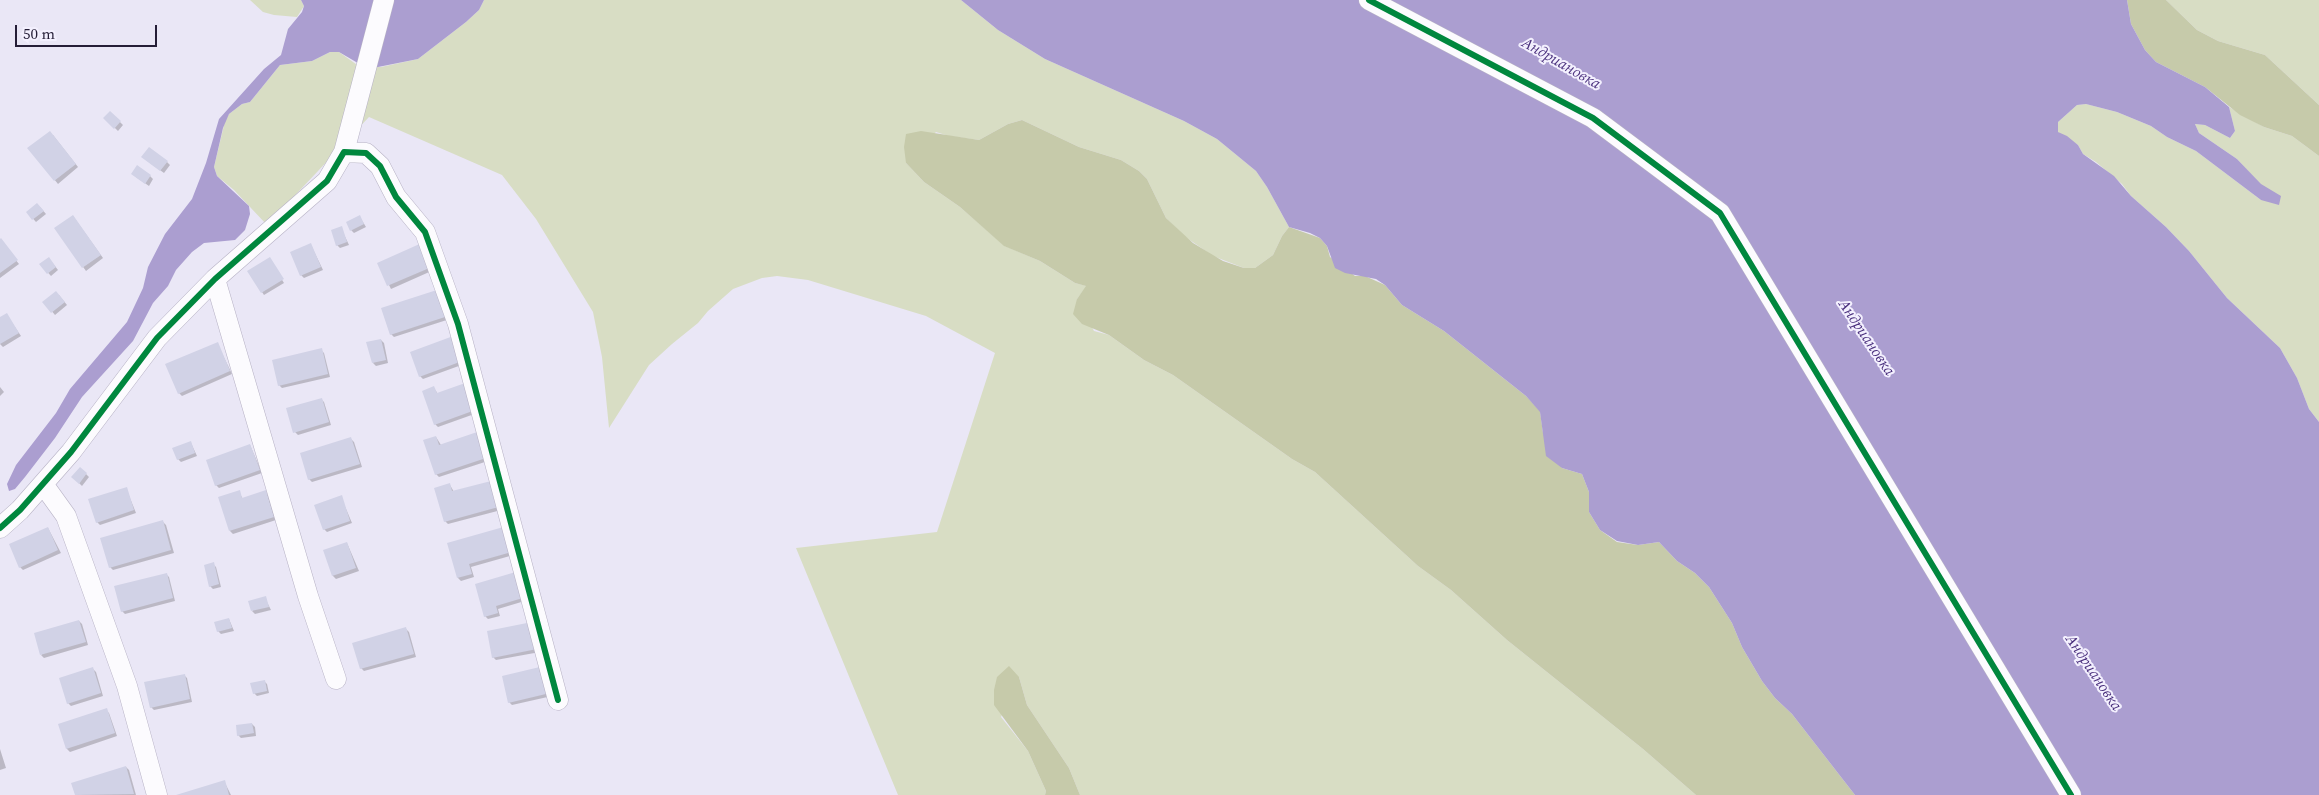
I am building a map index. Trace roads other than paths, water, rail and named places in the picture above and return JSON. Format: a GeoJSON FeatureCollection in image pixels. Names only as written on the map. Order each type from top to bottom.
{"type":"FeatureCollection","features":[{"type":"Feature","properties":{"kind":"street"},"geometry":{"type":"LineString","coordinates":[[0,528],[20,510],[71,452],[157,338],[215,279],[328,181],[344,152],[384,0]]}},
{"type":"Feature","properties":{"kind":"street"},"geometry":{"type":"LineString","coordinates":[[1369,0],[1593,118],[1720,214],[2071,795]]}},
{"type":"Feature","properties":{"kind":"street"},"geometry":{"type":"LineString","coordinates":[[344,152],[366,153],[380,166],[396,196],[425,232],[458,324],[558,700]]}},
{"type":"Feature","properties":{"kind":"street"},"geometry":{"type":"LineString","coordinates":[[215,279],[308,596],[336,679]]}},
{"type":"Feature","properties":{"kind":"street"},"geometry":{"type":"LineString","coordinates":[[43,484],[66,516],[127,686],[157,795]]}},
{"type":"Feature","properties":{"kind":"water"},"geometry":{"type":"Polygon","coordinates":[[[301,0],[484,0],[479,10],[466,22],[418,59],[368,69],[339,52],[330,52],[312,61],[280,65],[250,102],[242,104],[229,114],[223,128],[214,167],[217,176],[249,206],[250,214],[245,230],[235,240],[204,243],[192,252],[176,270],[168,286],[153,303],[133,341],[82,397],[55,438],[25,477],[15,489],[9,491],[7,484],[16,465],[56,413],[70,389],[127,322],[143,288],[148,267],[165,234],[192,199],[206,163],[219,119],[264,69],[281,55],[288,29],[302,12],[304,6],[301,0]]]}},
{"type":"Feature","properties":{"kind":"water","name":"Андриановка"},"geometry":{"type":"Polygon","coordinates":[[[961,0],[2127,0],[2131,24],[2145,50],[2156,62],[2205,87],[2229,107],[2235,131],[2230,138],[2205,125],[2195,124],[2199,133],[2237,159],[2261,184],[2281,196],[2279,205],[2261,200],[2196,151],[2167,137],[2151,126],[2117,112],[2086,104],[2077,105],[2058,122],[2058,132],[2067,136],[2078,145],[2083,154],[2114,176],[2131,196],[2166,227],[2189,251],[2227,298],[2280,348],[2297,378],[2309,409],[2319,422],[2319,795],[1855,795],[1792,714],[1775,698],[1762,681],[1742,647],[1732,623],[1709,587],[1695,573],[1677,561],[1659,542],[1638,545],[1617,541],[1600,530],[1589,512],[1589,492],[1582,474],[1562,468],[1546,456],[1540,412],[1526,396],[1444,331],[1402,305],[1385,285],[1376,279],[1345,273],[1335,268],[1327,246],[1320,238],[1289,227],[1256,171],[1217,139],[1184,121],[1045,59],[998,30],[961,0]]]}}]}
